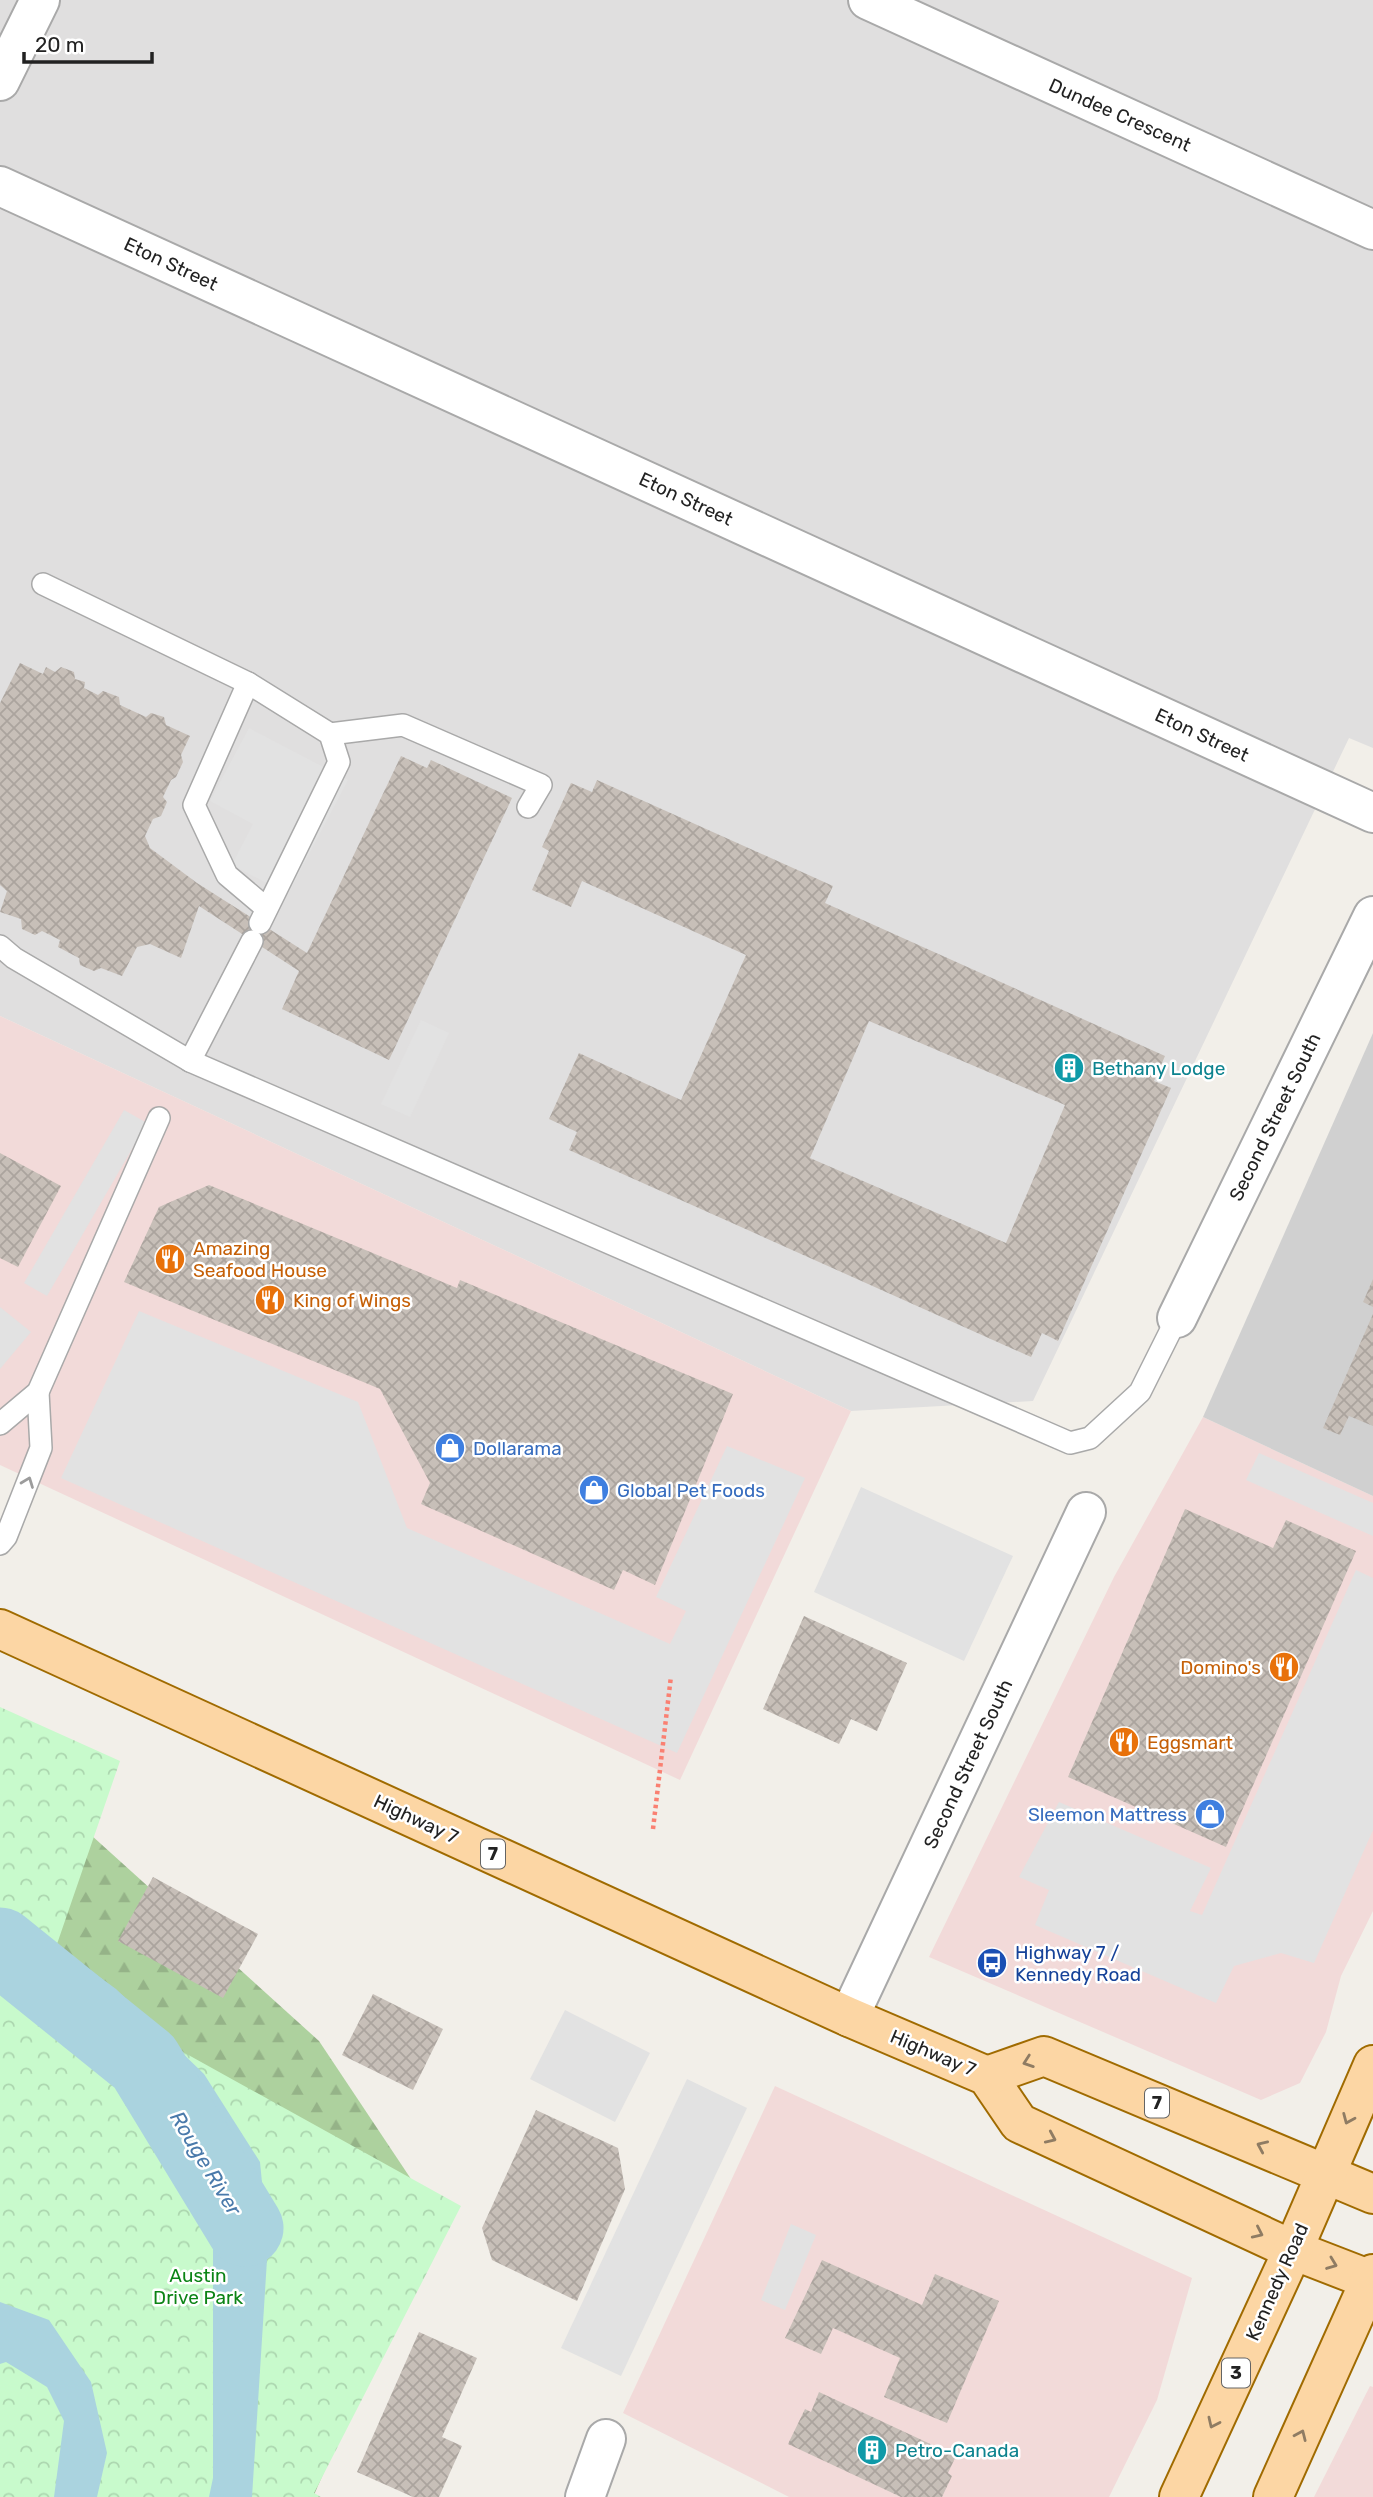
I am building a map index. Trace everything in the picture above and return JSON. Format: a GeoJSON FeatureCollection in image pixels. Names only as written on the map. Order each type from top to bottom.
{"type":"FeatureCollection","features":[{"type":"Feature","properties":{"kind":"main road","name":"Highway 7"},"geometry":{"type":"LineString","coordinates":[[0,1629],[849,2017],[987,2076],[1018,2123],[1293,2250],[1372,2278]]}},
{"type":"Feature","properties":{"kind":"main road","name":"Highway 7"},"geometry":{"type":"LineString","coordinates":[[987,2076],[1044,2056],[1373,2194]]}},
{"type":"Feature","properties":{"kind":"main road","name":"Kennedy Road"},"geometry":{"type":"LineString","coordinates":[[1179,2497],[1293,2250],[1373,2065]]}},
{"type":"Feature","properties":{"kind":"main road"},"geometry":{"type":"LineString","coordinates":[[1273,2497],[1372,2278]]}},
{"type":"Feature","properties":{"kind":"street"},"geometry":{"type":"LineString","coordinates":[[0,80],[40,0]]}},
{"type":"Feature","properties":{"kind":"street","name":"Dundee Crescent"},"geometry":{"type":"LineString","coordinates":[[868,0],[1373,229]]}},
{"type":"Feature","properties":{"kind":"street","name":"Eton Street"},"geometry":{"type":"LineString","coordinates":[[0,186],[1373,813]]}},
{"type":"Feature","properties":{"kind":"street","name":"Second Street South"},"geometry":{"type":"LineString","coordinates":[[1177,1318],[1373,916]]}},
{"type":"Feature","properties":{"kind":"street","name":"Second Street South"},"geometry":{"type":"LineString","coordinates":[[849,2017],[1086,1512]]}},
{"type":"Feature","properties":{"kind":"street"},"geometry":{"type":"LineString","coordinates":[[585,2497],[606,2440]]}},
{"type":"Feature","properties":{"kind":"lane"},"geometry":{"type":"LineString","coordinates":[[43,584],[248,683],[330,734],[403,725],[541,785],[528,807]]}},
{"type":"Feature","properties":{"kind":"lane"},"geometry":{"type":"LineString","coordinates":[[248,683],[194,805],[227,875],[260,924]]}},
{"type":"Feature","properties":{"kind":"lane"},"geometry":{"type":"LineString","coordinates":[[190,1061],[339,762],[330,734]]}},
{"type":"Feature","properties":{"kind":"lane"},"geometry":{"type":"LineString","coordinates":[[0,946],[14,958],[190,1061],[1070,1444],[1090,1438],[1140,1392],[1177,1318]]}},
{"type":"Feature","properties":{"kind":"lane"},"geometry":{"type":"LineString","coordinates":[[0,1424],[37,1392],[159,1118]]}},
{"type":"Feature","properties":{"kind":"lane"},"geometry":{"type":"LineString","coordinates":[[0,1544],[6,1537],[41,1448],[37,1392]]}},
{"type":"Feature","properties":{"kind":"path"},"geometry":{"type":"LineString","coordinates":[[653,1829],[671,1676]]}},
{"type":"Feature","properties":{"kind":"shaded area"},"geometry":{"type":"Polygon","coordinates":[[[0,0],[1373,0],[1373,748],[1349,738],[1033,1401],[851,1411],[0,1016],[0,0]]]}},
{"type":"Feature","properties":{"kind":"shaded area"},"geometry":{"type":"Polygon","coordinates":[[[249,728],[348,780],[288,894],[232,865],[253,824],[210,801],[249,728]]]}},
{"type":"Feature","properties":{"kind":"shaded area"},"geometry":{"type":"Polygon","coordinates":[[[0,1016],[851,1411],[680,1780],[0,1465],[0,1016]]]}},
{"type":"Feature","properties":{"kind":"shaded area"},"geometry":{"type":"Polygon","coordinates":[[[421,1020],[449,1033],[410,1117],[381,1104],[421,1020]]]}},
{"type":"Feature","properties":{"kind":"shaded area"},"geometry":{"type":"Polygon","coordinates":[[[1373,1033],[1373,1496],[1203,1417],[1373,1033]]]}},
{"type":"Feature","properties":{"kind":"shaded area"},"geometry":{"type":"Polygon","coordinates":[[[124,1110],[147,1123],[47,1296],[24,1283],[124,1110]]]}},
{"type":"Feature","properties":{"kind":"shaded area"},"geometry":{"type":"Polygon","coordinates":[[[0,1307],[31,1332],[0,1369],[0,1307]]]}},
{"type":"Feature","properties":{"kind":"shaded area"},"geometry":{"type":"Polygon","coordinates":[[[139,1311],[358,1402],[407,1528],[670,1644],[686,1611],[656,1597],[727,1446],[805,1478],[677,1753],[61,1478],[139,1311]]]}},
{"type":"Feature","properties":{"kind":"shaded area"},"geometry":{"type":"Polygon","coordinates":[[[1203,1417],[1373,1496],[1373,1911],[1341,1976],[1326,2032],[1300,2083],[1261,2100],[929,1957],[1114,1577],[1203,1417]]]}},
{"type":"Feature","properties":{"kind":"shaded area"},"geometry":{"type":"Polygon","coordinates":[[[1259,1453],[1373,1503],[1373,1536],[1246,1480],[1259,1453]]]}},
{"type":"Feature","properties":{"kind":"shaded area"},"geometry":{"type":"Polygon","coordinates":[[[861,1487],[1013,1556],[964,1661],[814,1592],[861,1487]]]}},
{"type":"Feature","properties":{"kind":"shaded area"},"geometry":{"type":"Polygon","coordinates":[[[1356,1570],[1373,1578],[1373,1830],[1314,1963],[1281,1953],[1234,1966],[1216,2003],[1035,1925],[1049,1890],[1019,1877],[1059,1802],[1211,1868],[1190,1911],[1202,1915],[1356,1570]]]}},
{"type":"Feature","properties":{"kind":"shaded area"},"geometry":{"type":"Polygon","coordinates":[[[565,2010],[650,2053],[615,2122],[530,2079],[565,2010]]]}},
{"type":"Feature","properties":{"kind":"shaded area"},"geometry":{"type":"Polygon","coordinates":[[[687,2079],[747,2108],[621,2376],[561,2348],[687,2079]]]}},
{"type":"Feature","properties":{"kind":"shaded area"},"geometry":{"type":"Polygon","coordinates":[[[775,2086],[1192,2278],[1157,2400],[1109,2497],[789,2497],[623,2413],[775,2086]]]}},
{"type":"Feature","properties":{"kind":"shaded area"},"geometry":{"type":"Polygon","coordinates":[[[791,2224],[816,2235],[785,2310],[761,2300],[791,2224]]]}},
{"type":"Feature","properties":{"kind":"shaded area"},"geometry":{"type":"Polygon","coordinates":[[[1370,2386],[1373,2387],[1373,2497],[1314,2497],[1370,2386]]]}},
{"type":"Feature","properties":{"kind":"green space","name":"Austin Drive Park"},"geometry":{"type":"Polygon","coordinates":[[[0,1707],[120,1761],[46,1976],[461,2206],[314,2493],[321,2497],[0,2497],[0,1707]]]}},
{"type":"Feature","properties":{"kind":"green space"},"geometry":{"type":"Polygon","coordinates":[[[0,1787],[70,1816],[319,2041],[437,2218],[313,2497],[37,1936],[0,1787]]]}},
{"type":"Feature","properties":{"kind":"water"},"geometry":{"type":"Polygon","coordinates":[[[0,1918],[72,1957],[116,1989],[204,2074],[260,2162],[268,2244],[252,2497],[209,2497],[213,2478],[213,2180],[176,2111],[77,2009],[0,1964],[0,1918]]]}},
{"type":"Feature","properties":{"kind":"water"},"geometry":{"type":"Polygon","coordinates":[[[0,2302],[49,2320],[91,2382],[107,2453],[97,2497],[54,2497],[64,2421],[47,2387],[6,2362],[0,2364],[0,2302]]]}},
{"type":"Feature","properties":{"kind":"building"},"geometry":{"type":"Polygon","coordinates":[[[20,663],[43,674],[46,667],[55,672],[61,667],[74,672],[75,679],[85,682],[84,688],[98,695],[103,691],[119,697],[120,705],[146,717],[151,713],[164,717],[166,725],[190,736],[181,755],[183,762],[163,797],[167,802],[161,816],[153,819],[145,836],[150,848],[197,883],[307,953],[401,756],[427,768],[431,760],[512,798],[389,1060],[282,1009],[299,971],[199,906],[181,958],[150,944],[137,947],[122,976],[101,968],[94,971],[80,965],[79,958],[58,947],[60,940],[42,931],[35,935],[22,929],[21,919],[0,912],[7,891],[0,885],[0,703],[20,663]]]}},
{"type":"Feature","properties":{"kind":"building","name":"Bethany Lodge"},"geometry":{"type":"Polygon","coordinates":[[[597,780],[833,886],[825,903],[1165,1056],[1154,1081],[1171,1088],[1058,1341],[1042,1333],[1031,1357],[569,1150],[577,1132],[549,1119],[579,1053],[681,1100],[746,955],[582,881],[571,907],[532,890],[549,851],[542,847],[571,783],[592,792],[597,780]],[[869,1021],[810,1158],[1006,1243],[1065,1105],[869,1021]]]}},
{"type":"Feature","properties":{"kind":"building"},"geometry":{"type":"Polygon","coordinates":[[[0,1153],[61,1186],[18,1267],[0,1258],[0,1153]]]}},
{"type":"Feature","properties":{"kind":"building"},"geometry":{"type":"Polygon","coordinates":[[[209,1185],[457,1288],[460,1280],[733,1394],[655,1585],[623,1570],[614,1590],[421,1504],[430,1483],[380,1389],[124,1282],[159,1207],[209,1185]]]}},
{"type":"Feature","properties":{"kind":"building"},"geometry":{"type":"Polygon","coordinates":[[[1373,1279],[1373,1307],[1363,1302],[1373,1279]]]}},
{"type":"Feature","properties":{"kind":"building"},"geometry":{"type":"Polygon","coordinates":[[[1373,1314],[1373,1426],[1349,1416],[1340,1435],[1323,1428],[1373,1314]]]}},
{"type":"Feature","properties":{"kind":"building"},"geometry":{"type":"Polygon","coordinates":[[[1185,1509],[1273,1548],[1286,1520],[1356,1551],[1226,1847],[1068,1777],[1185,1509]]]}},
{"type":"Feature","properties":{"kind":"building"},"geometry":{"type":"Polygon","coordinates":[[[804,1616],[907,1663],[877,1731],[851,1719],[839,1744],[763,1709],[804,1616]]]}},
{"type":"Feature","properties":{"kind":"building"},"geometry":{"type":"Polygon","coordinates":[[[153,1877],[258,1934],[223,1998],[118,1941],[153,1877]]]}},
{"type":"Feature","properties":{"kind":"building"},"geometry":{"type":"Polygon","coordinates":[[[373,1994],[443,2029],[413,2090],[342,2055],[373,1994]]]}},
{"type":"Feature","properties":{"kind":"building"},"geometry":{"type":"Polygon","coordinates":[[[536,2110],[618,2148],[625,2189],[577,2301],[492,2260],[482,2228],[536,2110]]]}},
{"type":"Feature","properties":{"kind":"building"},"geometry":{"type":"Polygon","coordinates":[[[822,2260],[922,2305],[935,2274],[999,2301],[947,2423],[884,2397],[900,2358],[833,2328],[821,2354],[785,2338],[822,2260]]]}},
{"type":"Feature","properties":{"kind":"building"},"geometry":{"type":"Polygon","coordinates":[[[419,2332],[477,2358],[442,2437],[462,2446],[439,2497],[413,2497],[357,2472],[419,2332]]]}},
{"type":"Feature","properties":{"kind":"building","name":"Petro-Canada"},"geometry":{"type":"Polygon","coordinates":[[[819,2392],[956,2456],[948,2473],[952,2476],[942,2497],[901,2497],[788,2444],[805,2409],[811,2412],[819,2392]]]}},
{"type":"Feature","properties":{"kind":"waterway","name":"Rouge River"},"geometry":{"type":"LineString","coordinates":[[0,1946],[144,2062],[245,2228]]}},
{"type":"Feature","properties":{"kind":"place","name":"Bethany Lodge"},"geometry":{"type":"Point","coordinates":[1069,1068]}},
{"type":"Feature","properties":{"kind":"place","name":"Amazing Seafood House"},"geometry":{"type":"Point","coordinates":[170,1259]}},
{"type":"Feature","properties":{"kind":"place","name":"King of Wings"},"geometry":{"type":"Point","coordinates":[270,1300]}},
{"type":"Feature","properties":{"kind":"place","name":"Dollarama"},"geometry":{"type":"Point","coordinates":[450,1448]}},
{"type":"Feature","properties":{"kind":"place","name":"Global Pet Foods"},"geometry":{"type":"Point","coordinates":[594,1490]}},
{"type":"Feature","properties":{"kind":"place","name":"Domino's"},"geometry":{"type":"Point","coordinates":[1284,1667]}},
{"type":"Feature","properties":{"kind":"place","name":"Eggsmart"},"geometry":{"type":"Point","coordinates":[1124,1742]}},
{"type":"Feature","properties":{"kind":"place","name":"Sleemon Mattress"},"geometry":{"type":"Point","coordinates":[1210,1814]}},
{"type":"Feature","properties":{"kind":"place","name":"Highway 7 / Kennedy Road"},"geometry":{"type":"Point","coordinates":[992,1963]}},
{"type":"Feature","properties":{"kind":"place","name":"Petro-Canada"},"geometry":{"type":"Point","coordinates":[872,2450]}}]}
